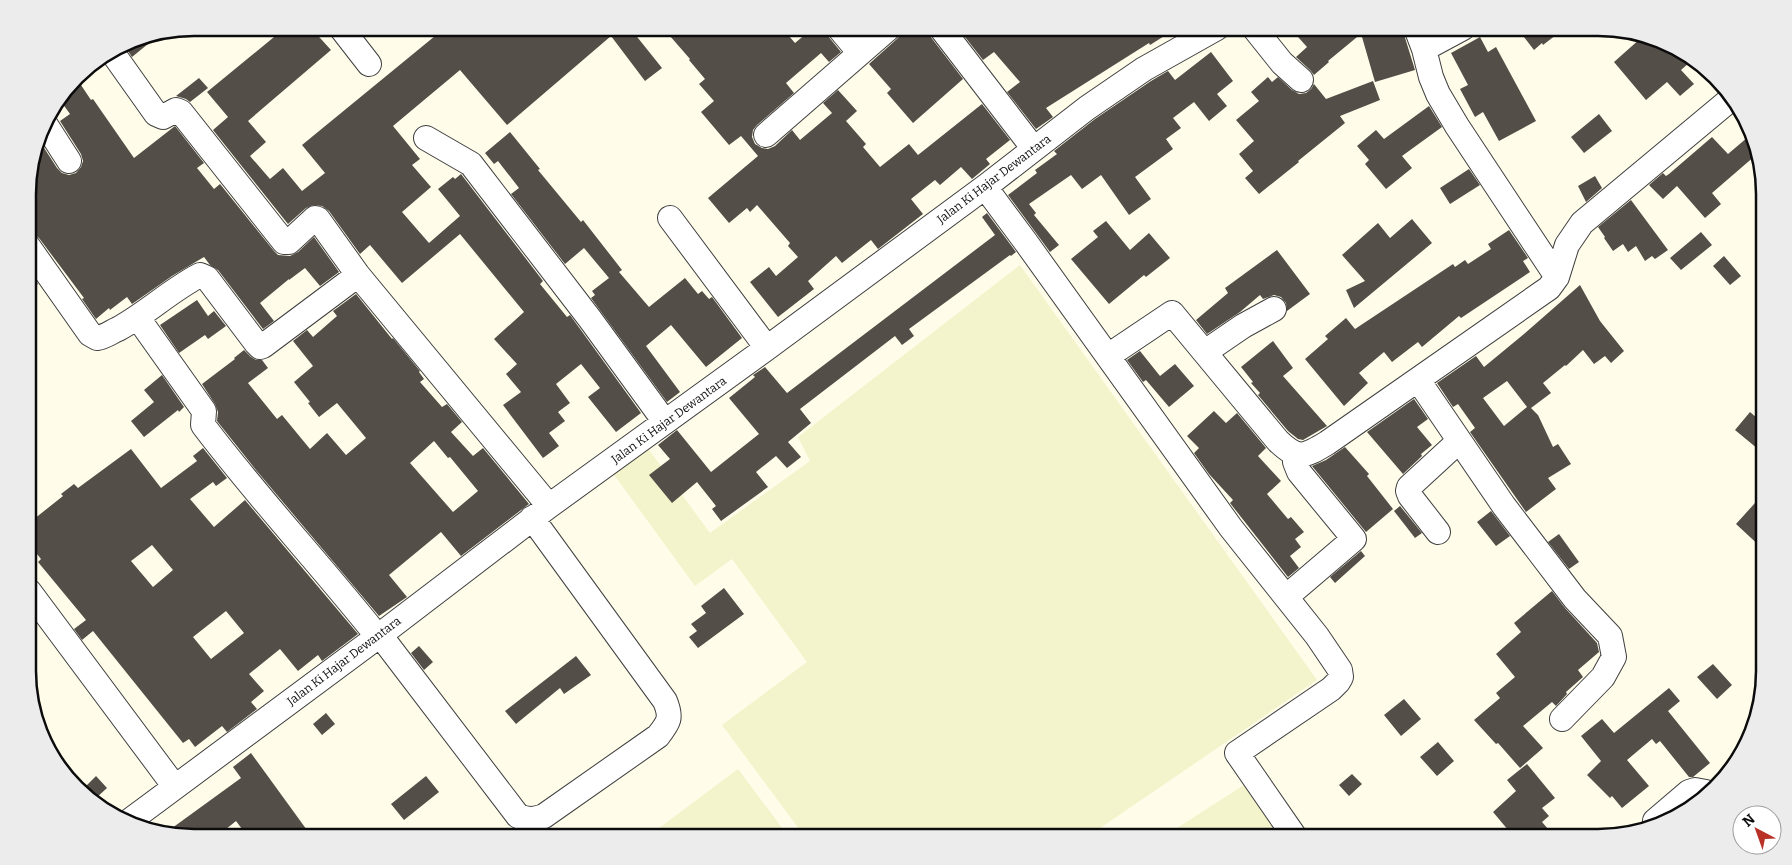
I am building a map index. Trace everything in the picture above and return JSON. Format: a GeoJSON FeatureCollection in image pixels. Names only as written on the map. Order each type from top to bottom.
{"type":"FeatureCollection","features":[{"type":"Feature","properties":{"kind":"street"},"geometry":{"type":"LineString","coordinates":[[948,36],[1034,149]]}},
{"type":"Feature","properties":{"kind":"street","name":"Jalan Ki Hajar Dewantara"},"geometry":{"type":"LineString","coordinates":[[135,817],[379,636],[541,512],[768,348],[985,187],[1184,36]]}},
{"type":"Feature","properties":{"kind":"street"},"geometry":{"type":"LineString","coordinates":[[1261,36],[1282,63],[1301,80]]}},
{"type":"Feature","properties":{"kind":"street"},"geometry":{"type":"LineString","coordinates":[[348,37],[369,64]]}},
{"type":"Feature","properties":{"kind":"street"},"geometry":{"type":"LineString","coordinates":[[846,37],[859,52]]}},
{"type":"Feature","properties":{"kind":"street"},"geometry":{"type":"LineString","coordinates":[[766,135],[878,37]]}},
{"type":"Feature","properties":{"kind":"street"},"geometry":{"type":"LineString","coordinates":[[1420,38],[1438,94],[1457,126],[1557,277]]}},
{"type":"Feature","properties":{"kind":"street"},"geometry":{"type":"LineString","coordinates":[[116,58],[156,114],[163,117],[176,110],[181,112],[284,242],[289,242],[315,218],[318,219],[358,275],[541,512],[665,701],[670,714],[667,725],[658,736],[544,816],[535,820],[518,816],[379,636],[234,466],[203,425],[204,411],[138,318]]}},
{"type":"Feature","properties":{"kind":"street"},"geometry":{"type":"LineString","coordinates":[[1108,356],[1172,313],[1278,441],[1289,451],[1297,455],[1305,455],[1327,443],[1543,293],[1554,283],[1567,245],[1582,223],[1726,103]]}},
{"type":"Feature","properties":{"kind":"street"},"geometry":{"type":"LineString","coordinates":[[50,131],[69,161]]}},
{"type":"Feature","properties":{"kind":"street"},"geometry":{"type":"LineString","coordinates":[[426,138],[471,164],[590,319],[665,422]]}},
{"type":"Feature","properties":{"kind":"street"},"geometry":{"type":"LineString","coordinates":[[985,187],[1231,528],[1317,636],[1340,670],[1341,677],[1331,689],[1237,753],[1289,828]]}},
{"type":"Feature","properties":{"kind":"street"},"geometry":{"type":"LineString","coordinates":[[670,218],[768,348]]}},
{"type":"Feature","properties":{"kind":"street"},"geometry":{"type":"LineString","coordinates":[[37,259],[90,334],[97,338],[105,336],[138,318],[184,283],[200,275],[207,278],[260,347],[358,275]]}},
{"type":"Feature","properties":{"kind":"street"},"geometry":{"type":"LineString","coordinates":[[1205,352],[1243,326],[1274,309]]}},
{"type":"Feature","properties":{"kind":"street"},"geometry":{"type":"LineString","coordinates":[[1418,380],[1504,506],[1575,599],[1610,636],[1614,657],[1602,677],[1562,719]]}},
{"type":"Feature","properties":{"kind":"street"},"geometry":{"type":"LineString","coordinates":[[1438,532],[1410,496],[1409,486],[1459,441]]}},
{"type":"Feature","properties":{"kind":"street"},"geometry":{"type":"LineString","coordinates":[[1286,597],[1354,538],[1299,472],[1295,462],[1297,455]]}},
{"type":"Feature","properties":{"kind":"street"},"geometry":{"type":"LineString","coordinates":[[36,601],[175,787]]}},
{"type":"Feature","properties":{"kind":"street"},"geometry":{"type":"LineString","coordinates":[[1664,813],[1689,792],[1699,791]]}},
{"type":"Feature","properties":{"kind":"green space"},"geometry":{"type":"Polygon","coordinates":[[[1020,265],[1317,680],[1100,828],[799,829],[722,725],[807,662],[732,559],[695,586],[612,472],[647,447],[710,533],[810,461],[798,437],[1020,265]]]}},
{"type":"Feature","properties":{"kind":"green space"},"geometry":{"type":"Polygon","coordinates":[[[738,769],[783,829],[658,829],[738,769]]]}},
{"type":"Feature","properties":{"kind":"green space"},"geometry":{"type":"Polygon","coordinates":[[[1247,783],[1276,828],[1177,828],[1247,783]]]}},
{"type":"Feature","properties":{"kind":"building"},"geometry":{"type":"Polygon","coordinates":[[[930,36],[963,79],[913,123],[887,93],[891,89],[869,64],[898,38],[930,36]]]}},
{"type":"Feature","properties":{"kind":"building"},"geometry":{"type":"Polygon","coordinates":[[[965,36],[1164,36],[1150,45],[1149,43],[1046,108],[1053,117],[1036,129],[1007,92],[1020,82],[994,52],[983,60],[965,36]]]}},
{"type":"Feature","properties":{"kind":"building"},"geometry":{"type":"Polygon","coordinates":[[[1297,36],[1358,36],[1314,75],[1296,57],[1307,47],[1297,36]]]}},
{"type":"Feature","properties":{"kind":"building"},"geometry":{"type":"Polygon","coordinates":[[[1405,36],[1415,70],[1375,82],[1362,37],[1405,36]]]}},
{"type":"Feature","properties":{"kind":"building"},"geometry":{"type":"Polygon","coordinates":[[[1523,36],[1555,36],[1543,45],[1542,43],[1534,50],[1523,36]]]}},
{"type":"Feature","properties":{"kind":"building"},"geometry":{"type":"Polygon","coordinates":[[[274,37],[319,37],[331,50],[248,121],[266,142],[250,156],[270,179],[283,168],[302,191],[325,173],[302,145],[434,37],[610,37],[507,125],[460,70],[393,126],[420,159],[412,165],[431,187],[402,212],[429,243],[460,216],[438,189],[453,177],[455,179],[461,174],[543,281],[540,284],[567,317],[570,315],[641,413],[616,432],[588,397],[600,388],[581,364],[556,384],[570,403],[558,412],[565,421],[549,433],[559,446],[543,458],[503,405],[521,392],[506,374],[517,364],[494,339],[524,312],[460,234],[402,283],[370,245],[360,254],[329,211],[322,206],[313,205],[306,208],[288,224],[213,130],[228,117],[207,92],[274,37]]]}},
{"type":"Feature","properties":{"kind":"building"},"geometry":{"type":"Polygon","coordinates":[[[612,37],[637,37],[662,68],[645,81],[612,37]]]}},
{"type":"Feature","properties":{"kind":"building"},"geometry":{"type":"Polygon","coordinates":[[[671,37],[789,37],[795,43],[803,37],[828,37],[841,52],[829,62],[821,53],[786,83],[794,93],[753,130],[752,137],[755,144],[762,148],[768,149],[775,146],[792,130],[800,140],[832,113],[823,103],[838,90],[857,111],[846,121],[866,144],[863,147],[880,167],[909,144],[918,155],[982,104],[1010,140],[986,159],[990,164],[972,179],[961,167],[940,185],[935,180],[911,199],[923,214],[878,249],[871,240],[842,263],[836,256],[808,281],[814,289],[778,317],[750,282],[769,267],[776,276],[798,257],[788,246],[790,243],[757,205],[750,212],[747,208],[729,223],[708,198],[758,156],[741,136],[729,145],[701,112],[714,101],[699,84],[705,79],[671,37]]]}},
{"type":"Feature","properties":{"kind":"building"},"geometry":{"type":"Polygon","coordinates":[[[1480,37],[1488,52],[1496,47],[1536,121],[1499,141],[1483,112],[1475,117],[1460,89],[1468,85],[1451,53],[1480,37]]]}},
{"type":"Feature","properties":{"kind":"building"},"geometry":{"type":"Polygon","coordinates":[[[1637,42],[1658,48],[1687,65],[1681,70],[1694,84],[1680,96],[1667,82],[1646,100],[1614,62],[1637,42]]]}},
{"type":"Feature","properties":{"kind":"building"},"geometry":{"type":"Polygon","coordinates":[[[148,44],[132,57],[128,51],[148,44]]]}},
{"type":"Feature","properties":{"kind":"building"},"geometry":{"type":"Polygon","coordinates":[[[1211,52],[1233,81],[1217,94],[1227,106],[1209,121],[1194,102],[1173,118],[1181,128],[1166,139],[1173,149],[1135,177],[1151,199],[1129,215],[1101,175],[1082,189],[1071,175],[1029,204],[1036,213],[1034,215],[1059,245],[1050,252],[1008,195],[1037,173],[1035,170],[1057,154],[1054,151],[1095,119],[1168,71],[1175,80],[1211,52]]]}},
{"type":"Feature","properties":{"kind":"building"},"geometry":{"type":"Polygon","coordinates":[[[1268,77],[1272,82],[1278,77],[1299,94],[1306,93],[1314,84],[1326,99],[1373,81],[1380,100],[1340,116],[1345,123],[1259,194],[1245,178],[1253,171],[1239,154],[1254,141],[1236,120],[1259,101],[1251,92],[1268,77]]]}},
{"type":"Feature","properties":{"kind":"building"},"geometry":{"type":"Polygon","coordinates":[[[199,78],[208,88],[190,102],[176,96],[199,78]]]}},
{"type":"Feature","properties":{"kind":"building"},"geometry":{"type":"Polygon","coordinates":[[[81,85],[134,158],[175,126],[204,163],[197,168],[214,189],[220,184],[278,255],[290,256],[298,252],[314,237],[339,272],[320,286],[305,268],[289,279],[260,303],[274,321],[263,329],[218,270],[210,265],[204,257],[172,276],[132,304],[127,297],[96,319],[82,299],[84,298],[37,236],[37,184],[44,148],[62,173],[69,175],[76,173],[83,161],[81,154],[60,121],[70,114],[64,106],[81,85]]]}},
{"type":"Feature","properties":{"kind":"building"},"geometry":{"type":"Polygon","coordinates":[[[1429,106],[1442,127],[1402,156],[1412,168],[1386,189],[1365,164],[1369,160],[1357,146],[1376,130],[1384,139],[1429,106]]]}},
{"type":"Feature","properties":{"kind":"building"},"geometry":{"type":"Polygon","coordinates":[[[1599,114],[1612,131],[1584,153],[1571,137],[1599,114]]]}},
{"type":"Feature","properties":{"kind":"building"},"geometry":{"type":"Polygon","coordinates":[[[510,132],[540,169],[538,170],[581,222],[583,220],[622,270],[619,272],[649,307],[685,278],[698,294],[702,291],[709,299],[712,297],[742,338],[706,367],[671,325],[646,346],[680,392],[667,402],[591,298],[595,295],[592,291],[609,278],[584,248],[565,264],[511,194],[519,188],[498,161],[494,164],[485,153],[510,132]]]}},
{"type":"Feature","properties":{"kind":"building"},"geometry":{"type":"Polygon","coordinates":[[[1712,137],[1728,154],[1746,139],[1751,159],[1712,193],[1721,204],[1705,218],[1677,186],[1663,199],[1649,185],[1663,173],[1666,176],[1712,137]]]}},
{"type":"Feature","properties":{"kind":"building"},"geometry":{"type":"Polygon","coordinates":[[[1469,169],[1480,185],[1450,204],[1440,188],[1469,169]]]}},
{"type":"Feature","properties":{"kind":"building"},"geometry":{"type":"Polygon","coordinates":[[[1595,176],[1602,188],[1586,202],[1578,186],[1595,176]]]}},
{"type":"Feature","properties":{"kind":"building"},"geometry":{"type":"Polygon","coordinates":[[[1631,200],[1668,250],[1655,259],[1652,256],[1645,261],[1636,246],[1628,252],[1623,244],[1613,251],[1598,227],[1631,200]]]}},
{"type":"Feature","properties":{"kind":"building"},"geometry":{"type":"Polygon","coordinates":[[[987,213],[1016,252],[909,329],[914,336],[902,345],[895,336],[800,409],[811,423],[788,442],[801,457],[787,468],[776,456],[756,472],[768,487],[721,521],[712,509],[716,506],[697,482],[672,503],[649,475],[670,459],[658,445],[677,430],[711,472],[759,434],[729,398],[755,377],[753,375],[765,367],[787,393],[995,235],[982,217],[987,213]]]}},
{"type":"Feature","properties":{"kind":"building"},"geometry":{"type":"Polygon","coordinates":[[[1412,219],[1432,243],[1354,308],[1346,290],[1365,281],[1342,255],[1378,223],[1390,238],[1412,219]]]}},
{"type":"Feature","properties":{"kind":"building"},"geometry":{"type":"Polygon","coordinates":[[[1106,221],[1130,250],[1149,233],[1170,258],[1146,277],[1144,275],[1109,304],[1071,259],[1098,237],[1093,231],[1106,221]]]}},
{"type":"Feature","properties":{"kind":"building"},"geometry":{"type":"Polygon","coordinates":[[[1509,230],[1528,258],[1523,261],[1530,272],[1461,318],[1459,316],[1422,347],[1418,342],[1392,362],[1384,352],[1359,373],[1368,383],[1344,406],[1305,359],[1328,339],[1325,336],[1346,318],[1355,329],[1453,264],[1455,267],[1465,260],[1468,264],[1491,249],[1488,244],[1509,230]]]}},
{"type":"Feature","properties":{"kind":"building"},"geometry":{"type":"Polygon","coordinates":[[[1701,232],[1712,245],[1681,270],[1670,258],[1701,232]]]}},
{"type":"Feature","properties":{"kind":"building"},"geometry":{"type":"Polygon","coordinates":[[[1277,250],[1310,294],[1287,311],[1286,303],[1281,297],[1274,295],[1263,299],[1260,295],[1240,312],[1207,334],[1196,320],[1228,293],[1225,288],[1277,250]]]}},
{"type":"Feature","properties":{"kind":"building"},"geometry":{"type":"Polygon","coordinates":[[[1724,256],[1741,276],[1730,285],[1713,266],[1724,256]]]}},
{"type":"Feature","properties":{"kind":"building"},"geometry":{"type":"Polygon","coordinates":[[[1580,285],[1600,321],[1624,351],[1611,363],[1605,356],[1594,364],[1583,350],[1566,366],[1543,383],[1551,393],[1531,408],[1538,415],[1553,447],[1558,444],[1571,464],[1548,478],[1556,489],[1526,512],[1470,432],[1475,428],[1458,404],[1453,407],[1437,383],[1476,356],[1484,367],[1580,285]],[[1507,381],[1483,398],[1504,426],[1527,407],[1507,381]]]}},
{"type":"Feature","properties":{"kind":"building"},"geometry":{"type":"Polygon","coordinates":[[[356,294],[420,371],[424,379],[420,382],[442,407],[447,404],[462,422],[451,432],[473,456],[483,448],[529,504],[461,556],[441,532],[389,575],[407,597],[379,616],[217,421],[218,412],[215,404],[202,384],[244,350],[256,360],[262,360],[268,368],[248,383],[277,419],[282,415],[310,449],[327,433],[346,455],[366,438],[337,403],[319,417],[294,382],[313,366],[293,341],[307,330],[313,337],[337,316],[333,311],[356,294]],[[434,441],[410,463],[453,512],[478,491],[450,457],[448,458],[434,441]]]}},
{"type":"Feature","properties":{"kind":"building"},"geometry":{"type":"Polygon","coordinates":[[[197,300],[208,316],[214,311],[226,326],[208,339],[205,335],[179,353],[160,325],[197,300]]]}},
{"type":"Feature","properties":{"kind":"building"},"geometry":{"type":"Polygon","coordinates":[[[1273,341],[1293,368],[1283,376],[1327,426],[1303,440],[1298,439],[1288,431],[1258,395],[1260,393],[1241,367],[1273,341]]]}},
{"type":"Feature","properties":{"kind":"building"},"geometry":{"type":"Polygon","coordinates":[[[1140,351],[1160,376],[1175,364],[1194,386],[1169,407],[1146,380],[1143,382],[1127,360],[1140,351]]]}},
{"type":"Feature","properties":{"kind":"building"},"geometry":{"type":"Polygon","coordinates":[[[162,375],[184,407],[144,437],[131,421],[154,402],[144,390],[162,375]]]}},
{"type":"Feature","properties":{"kind":"building"},"geometry":{"type":"Polygon","coordinates":[[[1414,399],[1428,419],[1417,427],[1432,445],[1403,474],[1367,432],[1414,399]]]}},
{"type":"Feature","properties":{"kind":"building"},"geometry":{"type":"Polygon","coordinates":[[[1214,411],[1226,423],[1237,413],[1266,448],[1258,456],[1281,481],[1267,494],[1288,519],[1291,517],[1304,532],[1295,539],[1301,547],[1290,556],[1299,568],[1288,577],[1230,503],[1233,500],[1209,474],[1194,453],[1199,448],[1187,436],[1214,411]]]}},
{"type":"Feature","properties":{"kind":"building"},"geometry":{"type":"Polygon","coordinates":[[[1750,412],[1756,417],[1756,447],[1735,430],[1750,412]]]}},
{"type":"Feature","properties":{"kind":"building"},"geometry":{"type":"Polygon","coordinates":[[[1345,447],[1369,474],[1367,476],[1393,509],[1366,532],[1312,466],[1326,460],[1345,447]]]}},
{"type":"Feature","properties":{"kind":"building"},"geometry":{"type":"Polygon","coordinates":[[[203,448],[227,478],[216,486],[213,482],[190,499],[214,527],[245,500],[358,634],[322,661],[318,655],[298,671],[280,649],[249,674],[264,691],[251,702],[257,709],[227,732],[222,726],[195,747],[189,739],[183,743],[93,631],[82,640],[74,629],[86,620],[38,562],[41,559],[36,553],[36,517],[63,496],[61,494],[74,484],[78,488],[131,449],[161,488],[197,461],[193,456],[203,448]],[[152,545],[131,561],[153,587],[173,570],[152,545]],[[226,611],[193,637],[211,659],[244,633],[226,611]]]}},
{"type":"Feature","properties":{"kind":"building"},"geometry":{"type":"Polygon","coordinates":[[[1756,502],[1756,543],[1736,524],[1756,502]]]}},
{"type":"Feature","properties":{"kind":"building"},"geometry":{"type":"Polygon","coordinates":[[[1400,506],[1422,533],[1415,538],[1394,511],[1400,506]]]}},
{"type":"Feature","properties":{"kind":"building"},"geometry":{"type":"Polygon","coordinates":[[[1491,511],[1510,536],[1496,546],[1477,522],[1491,511]]]}},
{"type":"Feature","properties":{"kind":"building"},"geometry":{"type":"Polygon","coordinates":[[[1559,534],[1579,562],[1569,569],[1548,542],[1559,534]]]}},
{"type":"Feature","properties":{"kind":"building"},"geometry":{"type":"Polygon","coordinates":[[[1361,551],[1365,556],[1335,583],[1330,577],[1361,551]]]}},
{"type":"Feature","properties":{"kind":"building"},"geometry":{"type":"Polygon","coordinates":[[[724,588],[744,614],[698,648],[689,637],[697,631],[691,624],[706,613],[701,606],[724,588]]]}},
{"type":"Feature","properties":{"kind":"building"},"geometry":{"type":"Polygon","coordinates":[[[1552,591],[1597,643],[1599,652],[1578,670],[1583,677],[1566,692],[1567,694],[1556,706],[1552,702],[1523,726],[1543,748],[1520,768],[1474,720],[1500,698],[1496,693],[1515,677],[1496,654],[1521,632],[1514,623],[1552,591]]]}},
{"type":"Feature","properties":{"kind":"building"},"geometry":{"type":"Polygon","coordinates":[[[419,646],[433,662],[424,670],[411,653],[419,646]]]}},
{"type":"Feature","properties":{"kind":"building"},"geometry":{"type":"Polygon","coordinates":[[[576,656],[591,675],[564,694],[560,688],[516,724],[505,711],[576,656]]]}},
{"type":"Feature","properties":{"kind":"building"},"geometry":{"type":"Polygon","coordinates":[[[1713,664],[1732,685],[1717,699],[1697,677],[1713,664]]]}},
{"type":"Feature","properties":{"kind":"building"},"geometry":{"type":"Polygon","coordinates":[[[1669,688],[1680,701],[1668,711],[1710,763],[1693,777],[1689,777],[1660,741],[1656,744],[1652,739],[1627,760],[1649,786],[1622,808],[1612,796],[1610,798],[1587,775],[1601,761],[1581,736],[1602,719],[1614,733],[1669,688]]]}},
{"type":"Feature","properties":{"kind":"building"},"geometry":{"type":"Polygon","coordinates":[[[1404,699],[1421,719],[1401,736],[1384,715],[1404,699]]]}},
{"type":"Feature","properties":{"kind":"building"},"geometry":{"type":"Polygon","coordinates":[[[326,713],[335,724],[322,735],[313,724],[326,713]]]}},
{"type":"Feature","properties":{"kind":"building"},"geometry":{"type":"Polygon","coordinates":[[[1438,742],[1454,761],[1437,776],[1420,757],[1438,742]]]}},
{"type":"Feature","properties":{"kind":"building"},"geometry":{"type":"Polygon","coordinates":[[[251,753],[306,829],[242,829],[236,821],[226,829],[174,827],[241,778],[233,767],[251,753]]]}},
{"type":"Feature","properties":{"kind":"building"},"geometry":{"type":"Polygon","coordinates":[[[1527,764],[1555,798],[1542,808],[1549,816],[1542,822],[1547,828],[1507,828],[1493,812],[1516,791],[1507,780],[1527,764]]]}},
{"type":"Feature","properties":{"kind":"building"},"geometry":{"type":"Polygon","coordinates":[[[1352,774],[1362,784],[1349,796],[1339,785],[1352,774]]]}},
{"type":"Feature","properties":{"kind":"building"},"geometry":{"type":"Polygon","coordinates":[[[96,776],[107,788],[98,796],[87,785],[96,776]]]}},
{"type":"Feature","properties":{"kind":"building"},"geometry":{"type":"Polygon","coordinates":[[[426,776],[439,792],[404,820],[391,804],[426,776]]]}}]}
